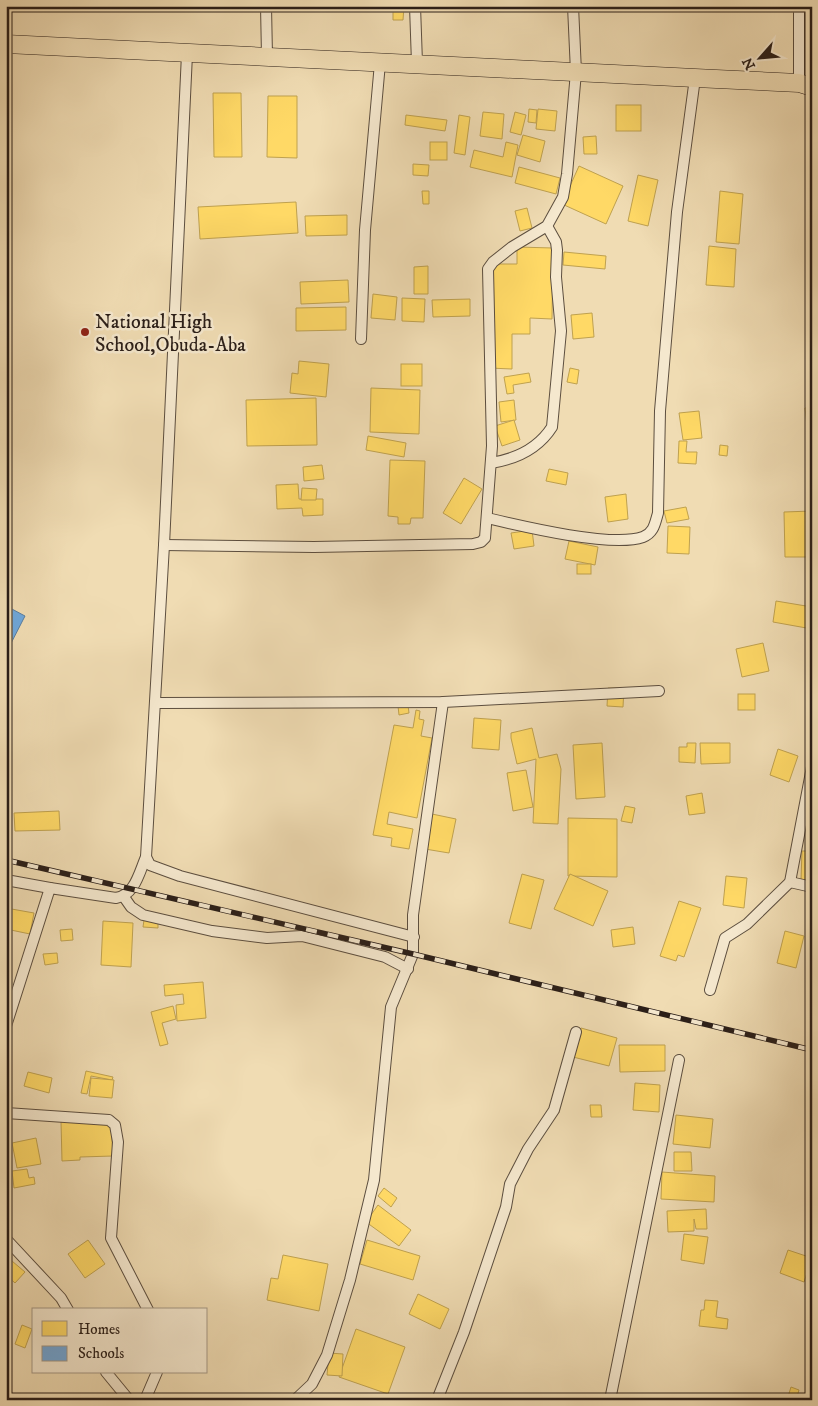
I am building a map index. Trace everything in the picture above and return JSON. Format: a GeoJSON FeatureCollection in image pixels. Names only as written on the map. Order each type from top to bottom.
{"type":"FeatureCollection","features":[{"type":"Feature","properties":{"kind":"highway"},"geometry":{"type":"LineString","coordinates":[[6,44],[380,63],[418,63],[805,85]]}},
{"type":"Feature","properties":{"kind":"street"},"geometry":{"type":"LineString","coordinates":[[266,6],[267,56]]}},
{"type":"Feature","properties":{"kind":"street"},"geometry":{"type":"LineString","coordinates":[[415,6],[418,63]]}},
{"type":"Feature","properties":{"kind":"street"},"geometry":{"type":"LineString","coordinates":[[164,545],[314,547],[473,544],[481,542],[486,538],[491,463],[492,399],[488,270],[493,262],[512,247],[547,226],[557,211],[564,189],[576,72],[573,6]]}},
{"type":"Feature","properties":{"kind":"street"},"geometry":{"type":"LineString","coordinates":[[799,6],[805,85]]}},
{"type":"Feature","properties":{"kind":"street"},"geometry":{"type":"LineString","coordinates":[[6,880],[116,898],[124,897],[134,885],[146,857],[156,703],[187,54]]}},
{"type":"Feature","properties":{"kind":"street"},"geometry":{"type":"LineString","coordinates":[[361,339],[365,230],[380,63]]}},
{"type":"Feature","properties":{"kind":"street"},"geometry":{"type":"LineString","coordinates":[[488,518],[575,536],[623,540],[643,537],[654,528],[658,513],[660,411],[677,212],[695,78]]}},
{"type":"Feature","properties":{"kind":"street"},"geometry":{"type":"LineString","coordinates":[[491,463],[510,460],[530,449],[545,438],[552,427],[560,331],[556,277],[557,250],[556,242],[547,226]]}},
{"type":"Feature","properties":{"kind":"street"},"geometry":{"type":"LineString","coordinates":[[156,703],[443,702],[659,691]]}},
{"type":"Feature","properties":{"kind":"street"},"geometry":{"type":"LineString","coordinates":[[295,1400],[312,1384],[327,1356],[350,1280],[374,1180],[391,1006],[414,954],[413,915],[443,702]]}},
{"type":"Feature","properties":{"kind":"street"},"geometry":{"type":"LineString","coordinates":[[710,990],[725,938],[747,924],[790,882],[812,767]]}},
{"type":"Feature","properties":{"kind":"street"},"geometry":{"type":"LineString","coordinates":[[146,857],[150,865],[180,876],[414,937]]}},
{"type":"Feature","properties":{"kind":"street"},"geometry":{"type":"LineString","coordinates":[[790,882],[812,888]]}},
{"type":"Feature","properties":{"kind":"street"},"geometry":{"type":"LineString","coordinates":[[6,1026],[50,888]]}},
{"type":"Feature","properties":{"kind":"street"},"geometry":{"type":"LineString","coordinates":[[124,897],[131,907],[143,915],[212,931],[267,938],[302,936],[385,957],[408,969]]}},
{"type":"Feature","properties":{"kind":"street"},"geometry":{"type":"LineString","coordinates":[[437,1400],[464,1332],[506,1207],[510,1184],[528,1149],[554,1110],[576,1032]]}},
{"type":"Feature","properties":{"kind":"street"},"geometry":{"type":"LineString","coordinates":[[610,1400],[680,1060]]}},
{"type":"Feature","properties":{"kind":"street"},"geometry":{"type":"LineString","coordinates":[[6,1114],[108,1120],[115,1125],[118,1142],[111,1238],[147,1308]]}},
{"type":"Feature","properties":{"kind":"street"},"geometry":{"type":"LineString","coordinates":[[6,1239],[61,1298],[67,1308]]}},
{"type":"Feature","properties":{"kind":"street"},"geometry":{"type":"LineString","coordinates":[[108,1374],[129,1400]]}},
{"type":"Feature","properties":{"kind":"street"},"geometry":{"type":"LineString","coordinates":[[145,1400],[156,1374]]}},
{"type":"Feature","properties":{"kind":"building: Homes"},"geometry":{"type":"Polygon","coordinates":[[[393,6],[404,6],[403,20],[393,20],[393,6]]]}},
{"type":"Feature","properties":{"kind":"building: Homes"},"geometry":{"type":"Polygon","coordinates":[[[213,93],[241,93],[242,157],[214,157],[213,93]]]}},
{"type":"Feature","properties":{"kind":"building: Homes"},"geometry":{"type":"Polygon","coordinates":[[[268,96],[297,96],[297,158],[267,157],[268,96]]]}},
{"type":"Feature","properties":{"kind":"building: Homes"},"geometry":{"type":"Polygon","coordinates":[[[616,105],[641,105],[641,131],[616,131],[616,105]]]}},
{"type":"Feature","properties":{"kind":"building: Homes"},"geometry":{"type":"Polygon","coordinates":[[[529,109],[537,110],[536,123],[528,122],[529,109]]]}},
{"type":"Feature","properties":{"kind":"building: Homes"},"geometry":{"type":"Polygon","coordinates":[[[538,109],[557,111],[555,131],[536,129],[538,109]]]}},
{"type":"Feature","properties":{"kind":"building: Homes"},"geometry":{"type":"Polygon","coordinates":[[[483,112],[504,114],[502,139],[480,136],[483,112]]]}},
{"type":"Feature","properties":{"kind":"building: Homes"},"geometry":{"type":"Polygon","coordinates":[[[515,112],[526,115],[521,135],[510,132],[515,112]]]}},
{"type":"Feature","properties":{"kind":"building: Homes"},"geometry":{"type":"Polygon","coordinates":[[[406,115],[447,120],[445,131],[405,125],[406,115]]]}},
{"type":"Feature","properties":{"kind":"building: Homes"},"geometry":{"type":"Polygon","coordinates":[[[459,115],[470,117],[465,155],[454,153],[459,115]]]}},
{"type":"Feature","properties":{"kind":"building: Homes"},"geometry":{"type":"Polygon","coordinates":[[[523,135],[545,141],[540,162],[517,155],[523,135]]]}},
{"type":"Feature","properties":{"kind":"building: Homes"},"geometry":{"type":"Polygon","coordinates":[[[596,136],[597,154],[584,154],[583,137],[596,136]]]}},
{"type":"Feature","properties":{"kind":"building: Homes"},"geometry":{"type":"Polygon","coordinates":[[[430,142],[447,142],[447,160],[430,160],[430,142]]]}},
{"type":"Feature","properties":{"kind":"building: Homes"},"geometry":{"type":"Polygon","coordinates":[[[506,142],[518,145],[512,177],[470,167],[474,150],[503,157],[506,142]]]}},
{"type":"Feature","properties":{"kind":"building: Homes"},"geometry":{"type":"Polygon","coordinates":[[[413,164],[429,165],[428,176],[413,175],[413,164]]]}},
{"type":"Feature","properties":{"kind":"building: Homes"},"geometry":{"type":"Polygon","coordinates":[[[579,166],[623,186],[606,224],[562,204],[579,166]]]}},
{"type":"Feature","properties":{"kind":"building: Homes"},"geometry":{"type":"Polygon","coordinates":[[[519,167],[560,178],[556,194],[515,183],[519,167]]]}},
{"type":"Feature","properties":{"kind":"building: Homes"},"geometry":{"type":"Polygon","coordinates":[[[638,175],[658,180],[648,226],[628,221],[638,175]]]}},
{"type":"Feature","properties":{"kind":"building: Homes"},"geometry":{"type":"Polygon","coordinates":[[[422,191],[429,191],[429,204],[423,204],[422,191]]]}},
{"type":"Feature","properties":{"kind":"building: Homes"},"geometry":{"type":"Polygon","coordinates":[[[720,191],[743,194],[739,244],[716,242],[720,191]]]}},
{"type":"Feature","properties":{"kind":"building: Homes"},"geometry":{"type":"Polygon","coordinates":[[[296,202],[298,233],[200,239],[198,207],[296,202]]]}},
{"type":"Feature","properties":{"kind":"building: Homes"},"geometry":{"type":"Polygon","coordinates":[[[527,208],[532,228],[520,231],[515,211],[527,208]]]}},
{"type":"Feature","properties":{"kind":"building: Homes"},"geometry":{"type":"Polygon","coordinates":[[[347,215],[347,235],[306,236],[305,216],[347,215]]]}},
{"type":"Feature","properties":{"kind":"building: Homes"},"geometry":{"type":"Polygon","coordinates":[[[709,246],[736,249],[734,287],[706,285],[709,246]]]}},
{"type":"Feature","properties":{"kind":"building: Homes"},"geometry":{"type":"Polygon","coordinates":[[[517,247],[553,248],[552,319],[530,318],[530,334],[512,334],[512,369],[489,368],[490,264],[517,264],[517,247]]]}},
{"type":"Feature","properties":{"kind":"building: Homes"},"geometry":{"type":"Polygon","coordinates":[[[564,252],[606,256],[605,269],[563,265],[564,252]]]}},
{"type":"Feature","properties":{"kind":"building: Homes"},"geometry":{"type":"Polygon","coordinates":[[[428,266],[428,294],[414,294],[414,267],[428,266]]]}},
{"type":"Feature","properties":{"kind":"building: Homes"},"geometry":{"type":"Polygon","coordinates":[[[348,280],[349,302],[301,304],[300,282],[348,280]]]}},
{"type":"Feature","properties":{"kind":"building: Homes"},"geometry":{"type":"Polygon","coordinates":[[[373,294],[397,297],[395,320],[371,318],[373,294]]]}},
{"type":"Feature","properties":{"kind":"building: Homes"},"geometry":{"type":"Polygon","coordinates":[[[402,298],[425,299],[424,322],[402,321],[402,298]]]}},
{"type":"Feature","properties":{"kind":"building: Homes"},"geometry":{"type":"Polygon","coordinates":[[[470,299],[470,316],[433,317],[432,300],[470,299]]]}},
{"type":"Feature","properties":{"kind":"building: Homes"},"geometry":{"type":"Polygon","coordinates":[[[346,307],[346,330],[296,331],[296,308],[346,307]]]}},
{"type":"Feature","properties":{"kind":"building: Homes"},"geometry":{"type":"Polygon","coordinates":[[[592,313],[594,337],[573,339],[571,315],[592,313]]]}},
{"type":"Feature","properties":{"kind":"building: Homes"},"geometry":{"type":"Polygon","coordinates":[[[299,361],[329,364],[326,397],[290,393],[292,373],[298,374],[299,361]]]}},
{"type":"Feature","properties":{"kind":"building: Homes"},"geometry":{"type":"Polygon","coordinates":[[[401,364],[422,364],[422,386],[401,386],[401,364]]]}},
{"type":"Feature","properties":{"kind":"building: Homes"},"geometry":{"type":"Polygon","coordinates":[[[570,368],[579,370],[577,384],[567,382],[570,368]]]}},
{"type":"Feature","properties":{"kind":"building: Homes"},"geometry":{"type":"Polygon","coordinates":[[[529,373],[531,382],[513,385],[514,393],[507,394],[504,377],[529,373]]]}},
{"type":"Feature","properties":{"kind":"building: Homes"},"geometry":{"type":"Polygon","coordinates":[[[371,388],[420,390],[419,434],[370,432],[371,388]]]}},
{"type":"Feature","properties":{"kind":"building: Homes"},"geometry":{"type":"Polygon","coordinates":[[[316,398],[317,445],[247,446],[246,400],[316,398]]]}},
{"type":"Feature","properties":{"kind":"building: Homes"},"geometry":{"type":"Polygon","coordinates":[[[514,400],[516,420],[501,422],[499,402],[514,400]]]}},
{"type":"Feature","properties":{"kind":"building: Homes"},"geometry":{"type":"Polygon","coordinates":[[[812,407],[812,426],[807,427],[805,408],[812,407]]]}},
{"type":"Feature","properties":{"kind":"building: Homes"},"geometry":{"type":"Polygon","coordinates":[[[699,411],[702,438],[683,440],[679,413],[699,411]]]}},
{"type":"Feature","properties":{"kind":"building: Homes"},"geometry":{"type":"Polygon","coordinates":[[[514,420],[520,440],[502,446],[495,426],[514,420]]]}},
{"type":"Feature","properties":{"kind":"building: Homes"},"geometry":{"type":"Polygon","coordinates":[[[368,436],[406,443],[404,457],[366,450],[368,436]]]}},
{"type":"Feature","properties":{"kind":"building: Homes"},"geometry":{"type":"Polygon","coordinates":[[[679,441],[687,441],[686,452],[697,452],[696,464],[678,463],[679,441]]]}},
{"type":"Feature","properties":{"kind":"building: Homes"},"geometry":{"type":"Polygon","coordinates":[[[720,445],[728,446],[727,456],[719,455],[720,445]]]}},
{"type":"Feature","properties":{"kind":"building: Homes"},"geometry":{"type":"Polygon","coordinates":[[[390,460],[425,461],[423,518],[411,518],[410,524],[398,524],[398,517],[388,516],[390,460]]]}},
{"type":"Feature","properties":{"kind":"building: Homes"},"geometry":{"type":"Polygon","coordinates":[[[322,465],[324,479],[304,481],[303,467],[322,465]]]}},
{"type":"Feature","properties":{"kind":"building: Homes"},"geometry":{"type":"Polygon","coordinates":[[[549,469],[568,473],[566,485],[546,481],[549,469]]]}},
{"type":"Feature","properties":{"kind":"building: Homes"},"geometry":{"type":"Polygon","coordinates":[[[810,470],[812,470],[812,496],[807,496],[810,470]]]}},
{"type":"Feature","properties":{"kind":"building: Homes"},"geometry":{"type":"Polygon","coordinates":[[[464,478],[482,489],[461,524],[443,513],[464,478]]]}},
{"type":"Feature","properties":{"kind":"building: Homes"},"geometry":{"type":"Polygon","coordinates":[[[298,484],[299,499],[323,499],[323,515],[303,516],[302,508],[277,509],[276,485],[298,484]]]}},
{"type":"Feature","properties":{"kind":"building: Homes"},"geometry":{"type":"Polygon","coordinates":[[[302,488],[317,489],[316,500],[301,500],[302,488]]]}},
{"type":"Feature","properties":{"kind":"building: Homes"},"geometry":{"type":"Polygon","coordinates":[[[626,494],[628,519],[608,522],[605,497],[626,494]]]}},
{"type":"Feature","properties":{"kind":"building: Homes"},"geometry":{"type":"Polygon","coordinates":[[[686,507],[689,519],[667,523],[664,511],[686,507]]]}},
{"type":"Feature","properties":{"kind":"building: Homes"},"geometry":{"type":"Polygon","coordinates":[[[812,511],[812,557],[785,557],[784,512],[812,511]]]}},
{"type":"Feature","properties":{"kind":"building: Homes"},"geometry":{"type":"Polygon","coordinates":[[[668,526],[690,527],[689,554],[667,553],[668,526]]]}},
{"type":"Feature","properties":{"kind":"building: Homes"},"geometry":{"type":"Polygon","coordinates":[[[532,530],[534,546],[514,549],[511,533],[532,530]]]}},
{"type":"Feature","properties":{"kind":"building: Homes"},"geometry":{"type":"Polygon","coordinates":[[[569,541],[598,547],[595,565],[565,559],[569,541]]]}},
{"type":"Feature","properties":{"kind":"building: Homes"},"geometry":{"type":"Polygon","coordinates":[[[577,564],[591,564],[591,574],[577,574],[577,564]]]}},
{"type":"Feature","properties":{"kind":"building: Homes"},"geometry":{"type":"Polygon","coordinates":[[[776,601],[812,607],[812,629],[773,622],[776,601]]]}},
{"type":"Feature","properties":{"kind":"building: Homes"},"geometry":{"type":"Polygon","coordinates":[[[763,643],[769,671],[742,677],[736,649],[763,643]]]}},
{"type":"Feature","properties":{"kind":"building: Homes"},"geometry":{"type":"Polygon","coordinates":[[[608,688],[624,688],[623,707],[607,706],[608,688]]]}},
{"type":"Feature","properties":{"kind":"building: Homes"},"geometry":{"type":"Polygon","coordinates":[[[738,694],[755,694],[755,710],[738,710],[738,694]]]}},
{"type":"Feature","properties":{"kind":"building: Homes"},"geometry":{"type":"Polygon","coordinates":[[[408,705],[409,713],[399,715],[398,706],[408,705]]]}},
{"type":"Feature","properties":{"kind":"building: Homes"},"geometry":{"type":"Polygon","coordinates":[[[416,710],[420,711],[419,719],[424,720],[421,736],[432,738],[417,818],[389,812],[387,824],[413,829],[409,849],[391,846],[392,838],[373,835],[394,725],[413,728],[416,710]]]}},
{"type":"Feature","properties":{"kind":"building: Homes"},"geometry":{"type":"Polygon","coordinates":[[[474,718],[501,720],[499,750],[472,748],[474,718]]]}},
{"type":"Feature","properties":{"kind":"building: Homes"},"geometry":{"type":"Polygon","coordinates":[[[532,728],[539,758],[557,754],[561,769],[558,824],[533,823],[536,759],[517,764],[511,733],[532,728]]]}},
{"type":"Feature","properties":{"kind":"building: Homes"},"geometry":{"type":"Polygon","coordinates":[[[602,743],[605,797],[576,799],[573,745],[602,743]]]}},
{"type":"Feature","properties":{"kind":"building: Homes"},"geometry":{"type":"Polygon","coordinates":[[[687,743],[696,743],[695,763],[679,762],[679,747],[687,747],[687,743]]]}},
{"type":"Feature","properties":{"kind":"building: Homes"},"geometry":{"type":"Polygon","coordinates":[[[700,743],[730,743],[730,763],[701,764],[700,743]]]}},
{"type":"Feature","properties":{"kind":"building: Homes"},"geometry":{"type":"Polygon","coordinates":[[[778,749],[798,756],[789,782],[770,775],[778,749]]]}},
{"type":"Feature","properties":{"kind":"building: Homes"},"geometry":{"type":"Polygon","coordinates":[[[526,770],[533,807],[513,811],[507,773],[526,770]]]}},
{"type":"Feature","properties":{"kind":"building: Homes"},"geometry":{"type":"Polygon","coordinates":[[[702,793],[705,813],[689,815],[686,796],[702,793]]]}},
{"type":"Feature","properties":{"kind":"building: Homes"},"geometry":{"type":"Polygon","coordinates":[[[625,806],[635,808],[632,823],[621,821],[625,806]]]}},
{"type":"Feature","properties":{"kind":"building: Homes"},"geometry":{"type":"Polygon","coordinates":[[[59,811],[60,830],[15,831],[14,813],[59,811]]]}},
{"type":"Feature","properties":{"kind":"building: Homes"},"geometry":{"type":"Polygon","coordinates":[[[432,814],[456,819],[449,853],[425,849],[432,814]]]}},
{"type":"Feature","properties":{"kind":"building: Homes"},"geometry":{"type":"Polygon","coordinates":[[[568,818],[617,819],[617,877],[568,876],[568,818]]]}},
{"type":"Feature","properties":{"kind":"building: Homes"},"geometry":{"type":"Polygon","coordinates":[[[802,851],[812,851],[812,881],[801,880],[802,851]]]}},
{"type":"Feature","properties":{"kind":"building: Homes"},"geometry":{"type":"Polygon","coordinates":[[[522,874],[544,880],[531,929],[509,923],[522,874]]]}},
{"type":"Feature","properties":{"kind":"building: Homes"},"geometry":{"type":"Polygon","coordinates":[[[570,874],[608,891],[593,926],[554,909],[570,874]]]}},
{"type":"Feature","properties":{"kind":"building: Homes"},"geometry":{"type":"Polygon","coordinates":[[[726,876],[747,878],[744,908],[723,905],[726,876]]]}},
{"type":"Feature","properties":{"kind":"building: Homes"},"geometry":{"type":"Polygon","coordinates":[[[679,901],[701,908],[684,957],[678,955],[676,961],[660,956],[679,901]]]}},
{"type":"Feature","properties":{"kind":"building: Homes"},"geometry":{"type":"Polygon","coordinates":[[[6,908],[34,913],[30,934],[6,929],[6,908]]]}},
{"type":"Feature","properties":{"kind":"building: Homes"},"geometry":{"type":"Polygon","coordinates":[[[144,920],[158,921],[158,928],[143,927],[144,920]]]}},
{"type":"Feature","properties":{"kind":"building: Homes"},"geometry":{"type":"Polygon","coordinates":[[[103,921],[133,923],[131,967],[101,965],[103,921]]]}},
{"type":"Feature","properties":{"kind":"building: Homes"},"geometry":{"type":"Polygon","coordinates":[[[633,927],[635,944],[613,947],[611,930],[633,927]]]}},
{"type":"Feature","properties":{"kind":"building: Homes"},"geometry":{"type":"Polygon","coordinates":[[[72,929],[73,940],[61,941],[60,930],[72,929]]]}},
{"type":"Feature","properties":{"kind":"building: Homes"},"geometry":{"type":"Polygon","coordinates":[[[785,931],[804,936],[796,968],[777,963],[785,931]]]}},
{"type":"Feature","properties":{"kind":"building: Homes"},"geometry":{"type":"Polygon","coordinates":[[[57,953],[58,963],[45,965],[43,954],[57,953]]]}},
{"type":"Feature","properties":{"kind":"building: Homes"},"geometry":{"type":"Polygon","coordinates":[[[203,982],[206,1018],[177,1021],[176,1005],[184,1004],[183,994],[165,996],[164,985],[203,982]]]}},
{"type":"Feature","properties":{"kind":"building: Homes"},"geometry":{"type":"Polygon","coordinates":[[[173,1006],[176,1019],[162,1023],[168,1044],[160,1046],[151,1012],[173,1006]]]}},
{"type":"Feature","properties":{"kind":"building: Homes"},"geometry":{"type":"Polygon","coordinates":[[[581,1028],[617,1038],[609,1066],[573,1057],[581,1028]]]}},
{"type":"Feature","properties":{"kind":"building: Homes"},"geometry":{"type":"Polygon","coordinates":[[[619,1045],[665,1045],[665,1071],[620,1072],[619,1045]]]}},
{"type":"Feature","properties":{"kind":"building: Homes"},"geometry":{"type":"Polygon","coordinates":[[[86,1071],[113,1077],[112,1080],[91,1076],[87,1094],[81,1093],[86,1071]]]}},
{"type":"Feature","properties":{"kind":"building: Homes"},"geometry":{"type":"Polygon","coordinates":[[[28,1072],[52,1078],[49,1093],[24,1086],[28,1072]]]}},
{"type":"Feature","properties":{"kind":"building: Homes"},"geometry":{"type":"Polygon","coordinates":[[[91,1078],[114,1080],[112,1098],[89,1096],[91,1078]]]}},
{"type":"Feature","properties":{"kind":"building: Homes"},"geometry":{"type":"Polygon","coordinates":[[[635,1083],[660,1085],[659,1112],[633,1110],[635,1083]]]}},
{"type":"Feature","properties":{"kind":"building: Homes"},"geometry":{"type":"Polygon","coordinates":[[[590,1105],[601,1105],[602,1117],[591,1117],[590,1105]]]}},
{"type":"Feature","properties":{"kind":"building: Homes"},"geometry":{"type":"Polygon","coordinates":[[[676,1115],[713,1119],[710,1148],[673,1144],[676,1115]]]}},
{"type":"Feature","properties":{"kind":"building: Homes"},"geometry":{"type":"Polygon","coordinates":[[[111,1120],[113,1156],[80,1157],[80,1160],[62,1161],[61,1122],[111,1120]]]}},
{"type":"Feature","properties":{"kind":"building: Homes"},"geometry":{"type":"Polygon","coordinates":[[[36,1138],[41,1164],[17,1168],[12,1143],[36,1138]]]}},
{"type":"Feature","properties":{"kind":"building: Homes"},"geometry":{"type":"Polygon","coordinates":[[[674,1152],[691,1152],[692,1171],[674,1171],[674,1152]]]}},
{"type":"Feature","properties":{"kind":"building: Homes"},"geometry":{"type":"Polygon","coordinates":[[[27,1169],[29,1178],[34,1177],[35,1184],[14,1188],[12,1171],[27,1169]]]}},
{"type":"Feature","properties":{"kind":"building: Homes"},"geometry":{"type":"Polygon","coordinates":[[[662,1172],[715,1176],[714,1202],[661,1199],[662,1172]]]}},
{"type":"Feature","properties":{"kind":"building: Homes"},"geometry":{"type":"Polygon","coordinates":[[[384,1188],[397,1198],[391,1207],[378,1196],[384,1188]]]}},
{"type":"Feature","properties":{"kind":"building: Homes"},"geometry":{"type":"Polygon","coordinates":[[[378,1205],[411,1230],[399,1246],[366,1222],[378,1205]]]}},
{"type":"Feature","properties":{"kind":"building: Homes"},"geometry":{"type":"Polygon","coordinates":[[[706,1209],[707,1229],[696,1229],[694,1219],[694,1231],[668,1232],[667,1211],[706,1209]]]}},
{"type":"Feature","properties":{"kind":"building: Homes"},"geometry":{"type":"Polygon","coordinates":[[[684,1234],[708,1237],[704,1264],[681,1260],[684,1234]]]}},
{"type":"Feature","properties":{"kind":"building: Homes"},"geometry":{"type":"Polygon","coordinates":[[[88,1240],[105,1264],[85,1278],[68,1254],[88,1240]]]}},
{"type":"Feature","properties":{"kind":"building: Homes"},"geometry":{"type":"Polygon","coordinates":[[[367,1240],[420,1256],[413,1280],[360,1264],[367,1240]]]}},
{"type":"Feature","properties":{"kind":"building: Homes"},"geometry":{"type":"Polygon","coordinates":[[[788,1250],[812,1258],[804,1282],[780,1273],[788,1250]]]}},
{"type":"Feature","properties":{"kind":"building: Homes"},"geometry":{"type":"Polygon","coordinates":[[[283,1255],[328,1264],[319,1311],[267,1300],[271,1278],[278,1279],[283,1255]]]}},
{"type":"Feature","properties":{"kind":"building: Homes"},"geometry":{"type":"Polygon","coordinates":[[[6,1256],[25,1272],[15,1283],[6,1275],[6,1256]]]}},
{"type":"Feature","properties":{"kind":"building: Homes"},"geometry":{"type":"Polygon","coordinates":[[[418,1294],[449,1309],[440,1329],[409,1314],[418,1294]]]}},
{"type":"Feature","properties":{"kind":"building: Homes"},"geometry":{"type":"Polygon","coordinates":[[[705,1300],[718,1301],[716,1317],[728,1319],[727,1329],[699,1326],[701,1310],[704,1310],[705,1300]]]}},
{"type":"Feature","properties":{"kind":"building: Homes"},"geometry":{"type":"Polygon","coordinates":[[[22,1325],[32,1329],[25,1348],[15,1344],[22,1325]]]}},
{"type":"Feature","properties":{"kind":"building: Homes"},"geometry":{"type":"Polygon","coordinates":[[[356,1329],[405,1347],[388,1394],[339,1377],[356,1329]]]}},
{"type":"Feature","properties":{"kind":"building: Homes"},"geometry":{"type":"Polygon","coordinates":[[[329,1353],[343,1354],[342,1376],[327,1375],[329,1353]]]}},
{"type":"Feature","properties":{"kind":"building: Homes"},"geometry":{"type":"Polygon","coordinates":[[[791,1387],[799,1390],[796,1400],[787,1400],[791,1387]]]}},
{"type":"Feature","properties":{"kind":"building: Schools"},"geometry":{"type":"Polygon","coordinates":[[[10,608],[25,616],[6,653],[6,614],[10,608]]]}},
{"type":"Feature","properties":{"kind":"railway"},"geometry":{"type":"LineString","coordinates":[[6,860],[413,954],[812,1050]]}},
{"type":"Feature","properties":{"kind":"place","name":"National High School,Obuda-Aba"},"geometry":{"type":"Point","coordinates":[85,332]}}]}
